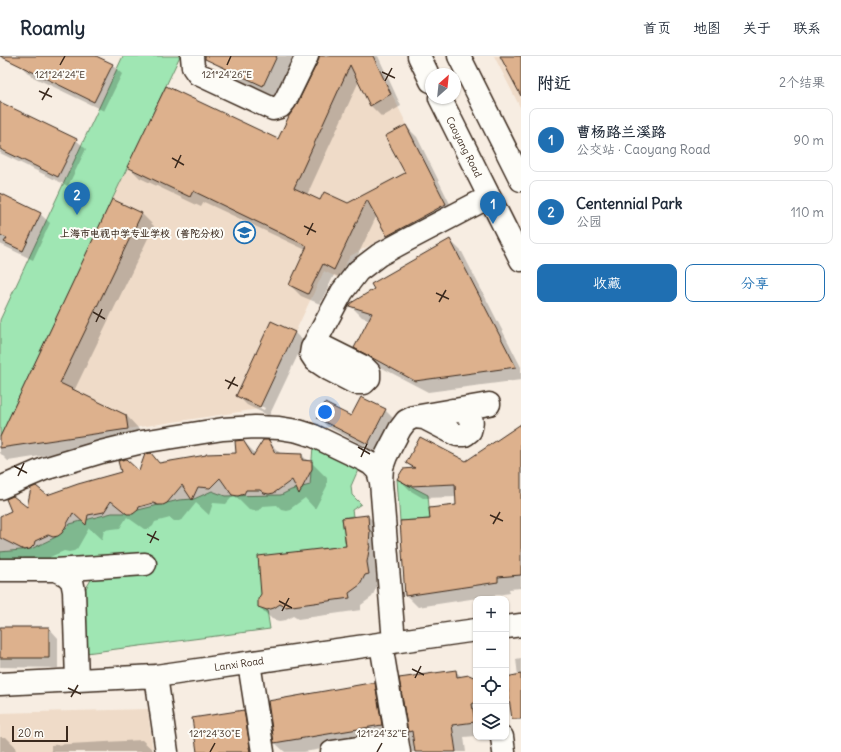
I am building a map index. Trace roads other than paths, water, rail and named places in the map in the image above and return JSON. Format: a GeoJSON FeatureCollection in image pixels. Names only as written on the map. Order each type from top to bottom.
{"type":"FeatureCollection","features":[{"type":"Feature","properties":{"kind":"street"},"geometry":{"type":"LineString","coordinates":[[192,56],[193,67],[198,74],[274,109],[280,107],[285,101],[307,56]]}},
{"type":"Feature","properties":{"kind":"street"},"geometry":{"type":"LineString","coordinates":[[419,56],[425,68]]}},
{"type":"Feature","properties":{"kind":"street"},"geometry":{"type":"LineString","coordinates":[[459,56],[521,180]]}},
{"type":"Feature","properties":{"kind":"street","name":"Caoyang Road"},"geometry":{"type":"LineString","coordinates":[[443,104],[521,260]]}},
{"type":"Feature","properties":{"kind":"street"},"geometry":{"type":"LineString","coordinates":[[319,334],[342,292],[358,270],[379,255],[397,245],[489,198]]}},
{"type":"Feature","properties":{"kind":"street"},"geometry":{"type":"LineString","coordinates":[[380,482],[382,467],[400,429],[406,421],[414,417],[489,404]]}},
{"type":"Feature","properties":{"kind":"street"},"geometry":{"type":"LineString","coordinates":[[0,488],[44,470],[101,452],[142,442],[223,429],[255,426],[298,431],[314,436],[371,464],[378,471],[380,482],[388,643],[398,747],[332,752]]}},
{"type":"Feature","properties":{"kind":"street"},"geometry":{"type":"LineString","coordinates":[[362,459],[373,461],[381,458],[390,449]]}},
{"type":"Feature","properties":{"kind":"street"},"geometry":{"type":"LineString","coordinates":[[0,570],[56,570],[145,564]]}},
{"type":"Feature","properties":{"kind":"street"},"geometry":{"type":"LineString","coordinates":[[74,591],[79,574],[93,567]]}},
{"type":"Feature","properties":{"kind":"street"},"geometry":{"type":"LineString","coordinates":[[56,570],[66,575],[72,581],[74,591],[77,680]]}},
{"type":"Feature","properties":{"kind":"street"},"geometry":{"type":"LineString","coordinates":[[509,627],[521,625]]}},
{"type":"Feature","properties":{"kind":"street","name":"Lanxi Road"},"geometry":{"type":"LineString","coordinates":[[0,684],[156,676],[473,630]]}},
{"type":"Feature","properties":{"kind":"street"},"geometry":{"type":"LineString","coordinates":[[249,663],[263,752]]}},
{"type":"Feature","properties":{"kind":"street"},"geometry":{"type":"LineString","coordinates":[[156,676],[167,752]]}},
{"type":"Feature","properties":{"kind":"street"},"geometry":{"type":"LineString","coordinates":[[502,740],[504,752]]}},
{"type":"Feature","properties":{"kind":"place","name":"Centennial Park"},"geometry":{"type":"Point","coordinates":[77,215]}},
{"type":"Feature","properties":{"kind":"place","name":"曹杨路兰溪路"},"geometry":{"type":"Point","coordinates":[493,224]}},
{"type":"Feature","properties":{"kind":"place","name":"上海市电视中学专业学校（普陀分校）"},"geometry":{"type":"Point","coordinates":[245,233]}}]}
